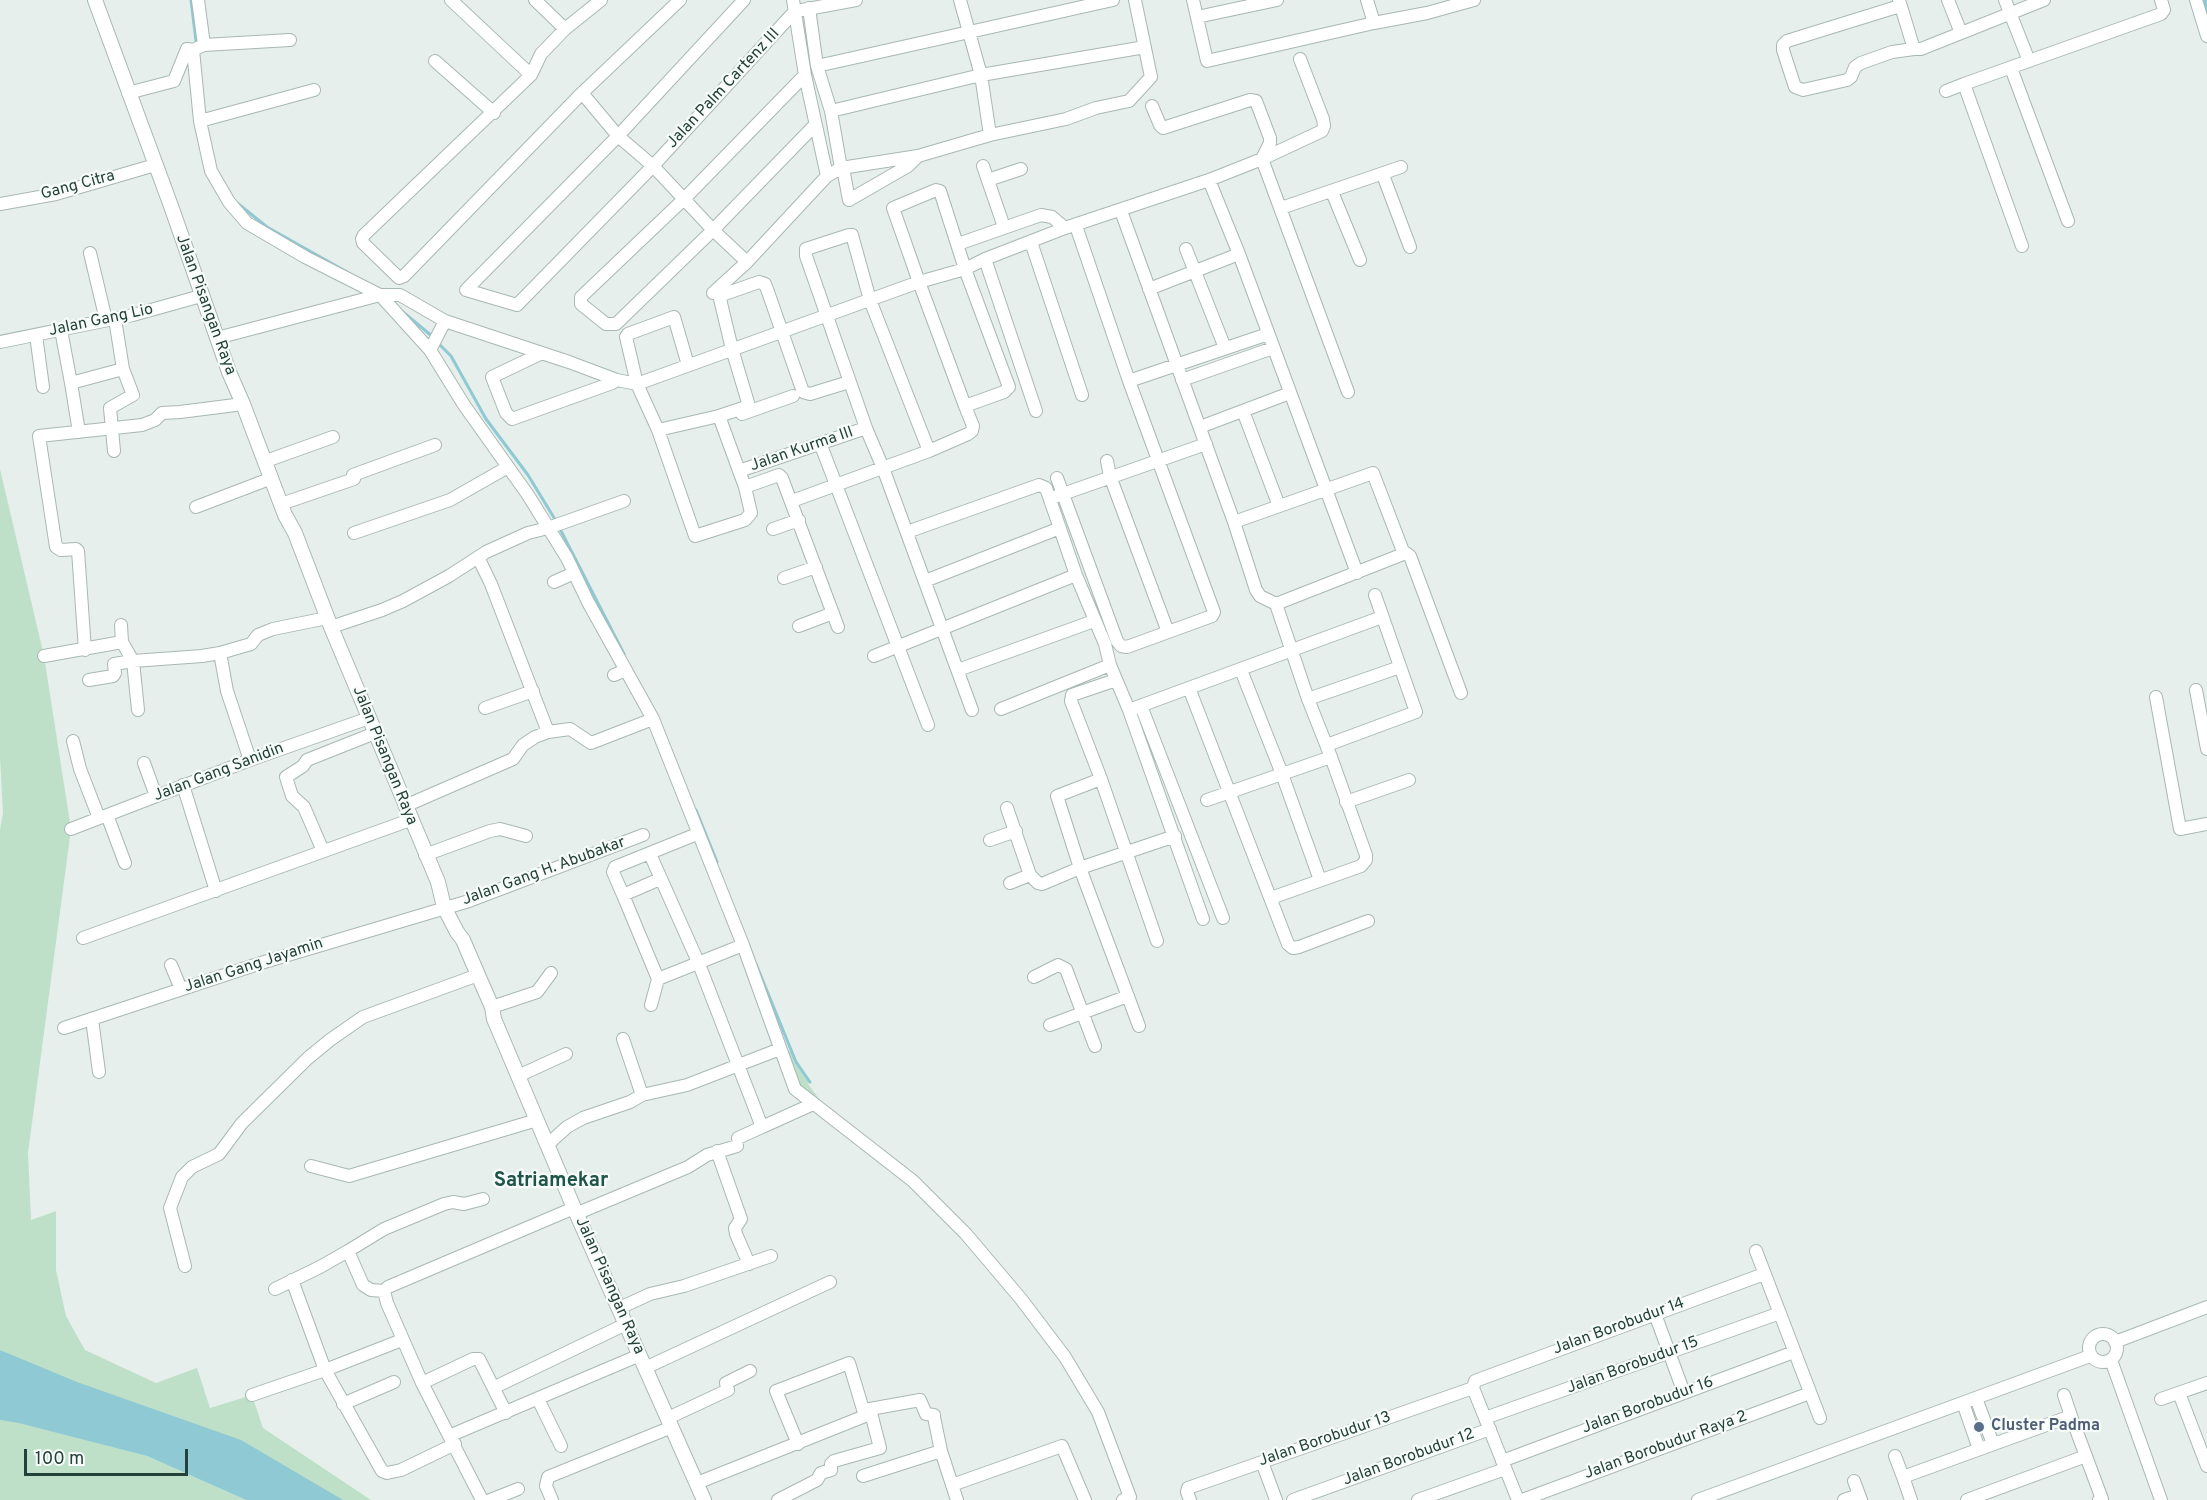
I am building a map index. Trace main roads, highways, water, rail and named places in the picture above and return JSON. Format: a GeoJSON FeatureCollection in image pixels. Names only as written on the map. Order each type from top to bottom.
{"type":"FeatureCollection","features":[{"type":"Feature","properties":{"kind":"water"},"geometry":{"type":"Polygon","coordinates":[[[0,1350],[77,1382],[241,1440],[343,1500],[246,1500],[147,1456],[0,1420],[0,1350]]]}},
{"type":"Feature","properties":{"kind":"waterway"},"geometry":{"type":"LineString","coordinates":[[191,0],[196,41]]}},
{"type":"Feature","properties":{"kind":"waterway"},"geometry":{"type":"LineString","coordinates":[[2204,0],[2207,8]]}},
{"type":"Feature","properties":{"kind":"waterway"},"geometry":{"type":"LineString","coordinates":[[236,202],[267,227],[347,272]]}},
{"type":"Feature","properties":{"kind":"waterway"},"geometry":{"type":"LineString","coordinates":[[403,312],[433,337]]}},
{"type":"Feature","properties":{"kind":"waterway"},"geometry":{"type":"LineString","coordinates":[[437,342],[451,356],[486,419],[528,475],[556,521]]}},
{"type":"Feature","properties":{"kind":"waterway"},"geometry":{"type":"LineString","coordinates":[[559,527],[624,654]]}},
{"type":"Feature","properties":{"kind":"waterway"},"geometry":{"type":"LineString","coordinates":[[696,810],[717,862]]}},
{"type":"Feature","properties":{"kind":"waterway"},"geometry":{"type":"LineString","coordinates":[[756,964],[796,1062],[810,1082]]}},
{"type":"Feature","properties":{"kind":"place","name":"Cluster Padma"},"geometry":{"type":"Point","coordinates":[1979,1427]}},
{"type":"Feature","properties":{"kind":"district","name":"Satriamekar"},"geometry":{"type":"Point","coordinates":[551,1182]}}]}
